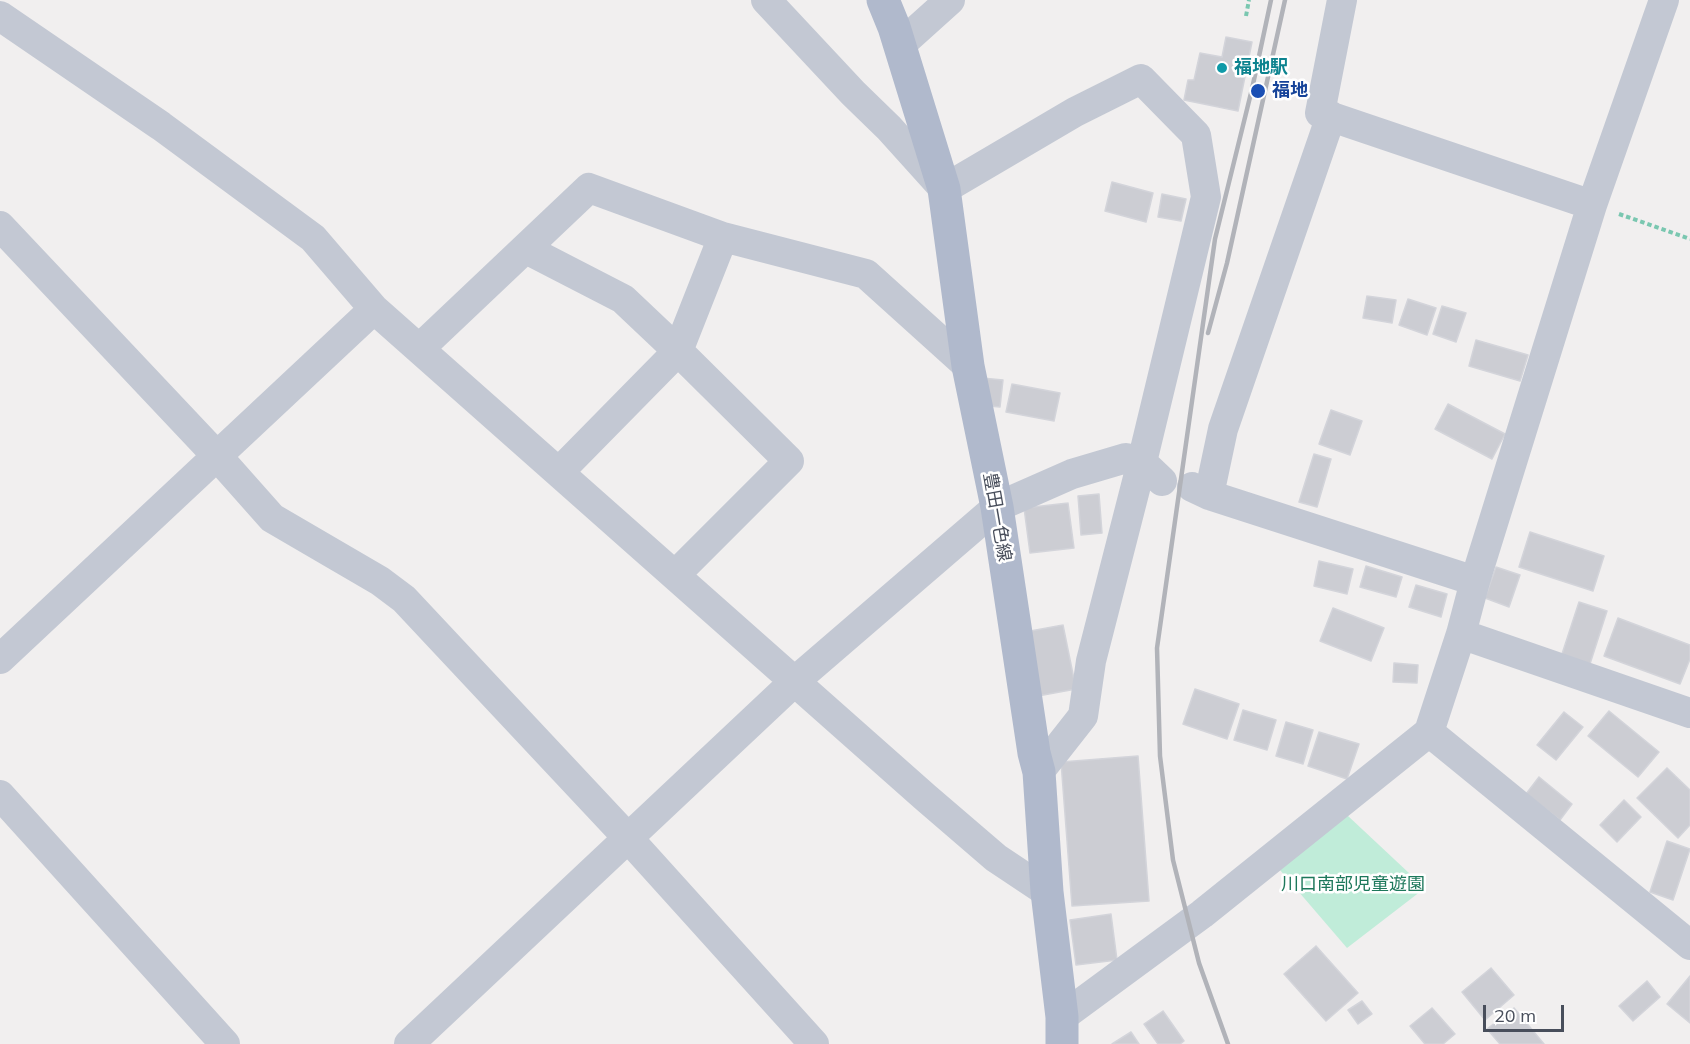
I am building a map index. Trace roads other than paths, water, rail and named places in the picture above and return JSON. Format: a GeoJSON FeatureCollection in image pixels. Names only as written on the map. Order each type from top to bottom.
{"type":"FeatureCollection","features":[{"type":"Feature","properties":{"kind":"main road","name":"豊田一色線"},"geometry":{"type":"LineString","coordinates":[[883,0],[900,45],[944,189],[968,366],[997,507],[1034,753],[1039,772],[1047,892],[1062,1031]]}},
{"type":"Feature","properties":{"kind":"street"},"geometry":{"type":"LineString","coordinates":[[766,0],[944,189],[1075,112],[1141,79],[1196,135],[1206,196],[1152,472],[1091,661],[1083,716],[1039,772]]}},
{"type":"Feature","properties":{"kind":"street"},"geometry":{"type":"LineString","coordinates":[[900,45],[950,0]]}},
{"type":"Feature","properties":{"kind":"street"},"geometry":{"type":"LineString","coordinates":[[1342,0],[1320,113],[1593,205]]}},
{"type":"Feature","properties":{"kind":"street"},"geometry":{"type":"LineString","coordinates":[[1062,1031],[1202,914],[1428,732],[1461,634],[1593,205],[1664,0]]}},
{"type":"Feature","properties":{"kind":"street"},"geometry":{"type":"LineString","coordinates":[[0,16],[161,126],[313,238],[374,309],[925,798],[996,858],[1047,892]]}},
{"type":"Feature","properties":{"kind":"street"},"geometry":{"type":"LineString","coordinates":[[1331,117],[1201,491],[1476,581]]}},
{"type":"Feature","properties":{"kind":"street"},"geometry":{"type":"LineString","coordinates":[[419,349],[589,188],[723,237],[867,274],[968,366]]}},
{"type":"Feature","properties":{"kind":"street"},"geometry":{"type":"LineString","coordinates":[[0,226],[217,456],[272,518],[380,581],[404,599],[628,838],[814,1044]]}},
{"type":"Feature","properties":{"kind":"street"},"geometry":{"type":"LineString","coordinates":[[559,472],[678,351],[723,237]]}},
{"type":"Feature","properties":{"kind":"street"},"geometry":{"type":"LineString","coordinates":[[526,249],[623,299],[789,461],[675,575]]}},
{"type":"Feature","properties":{"kind":"street"},"geometry":{"type":"LineString","coordinates":[[0,659],[374,309]]}},
{"type":"Feature","properties":{"kind":"street"},"geometry":{"type":"LineString","coordinates":[[409,1044],[795,681],[997,507],[1072,474],[1126,458],[1152,472]]}},
{"type":"Feature","properties":{"kind":"street"},"geometry":{"type":"LineString","coordinates":[[1461,634],[1690,713]]}},
{"type":"Feature","properties":{"kind":"street"},"geometry":{"type":"LineString","coordinates":[[1428,732],[1690,945]]}},
{"type":"Feature","properties":{"kind":"street"},"geometry":{"type":"LineString","coordinates":[[0,795],[225,1044]]}},
{"type":"Feature","properties":{"kind":"railway"},"geometry":{"type":"LineString","coordinates":[[1228,1044],[1199,963],[1173,860],[1160,756],[1157,648],[1215,239],[1252,89],[1271,0]]}},
{"type":"Feature","properties":{"kind":"railway"},"geometry":{"type":"LineString","coordinates":[[1208,333],[1227,263],[1285,0]]}},
{"type":"Feature","properties":{"kind":"place","name":"福地駅"},"geometry":{"type":"Point","coordinates":[1222,68]}},
{"type":"Feature","properties":{"kind":"place","name":"福地"},"geometry":{"type":"Point","coordinates":[1258,91]}},
{"type":"Feature","properties":{"kind":"park label","name":"川口南部児童遊園"},"geometry":{"type":"Point","coordinates":[1353,885]}}]}
